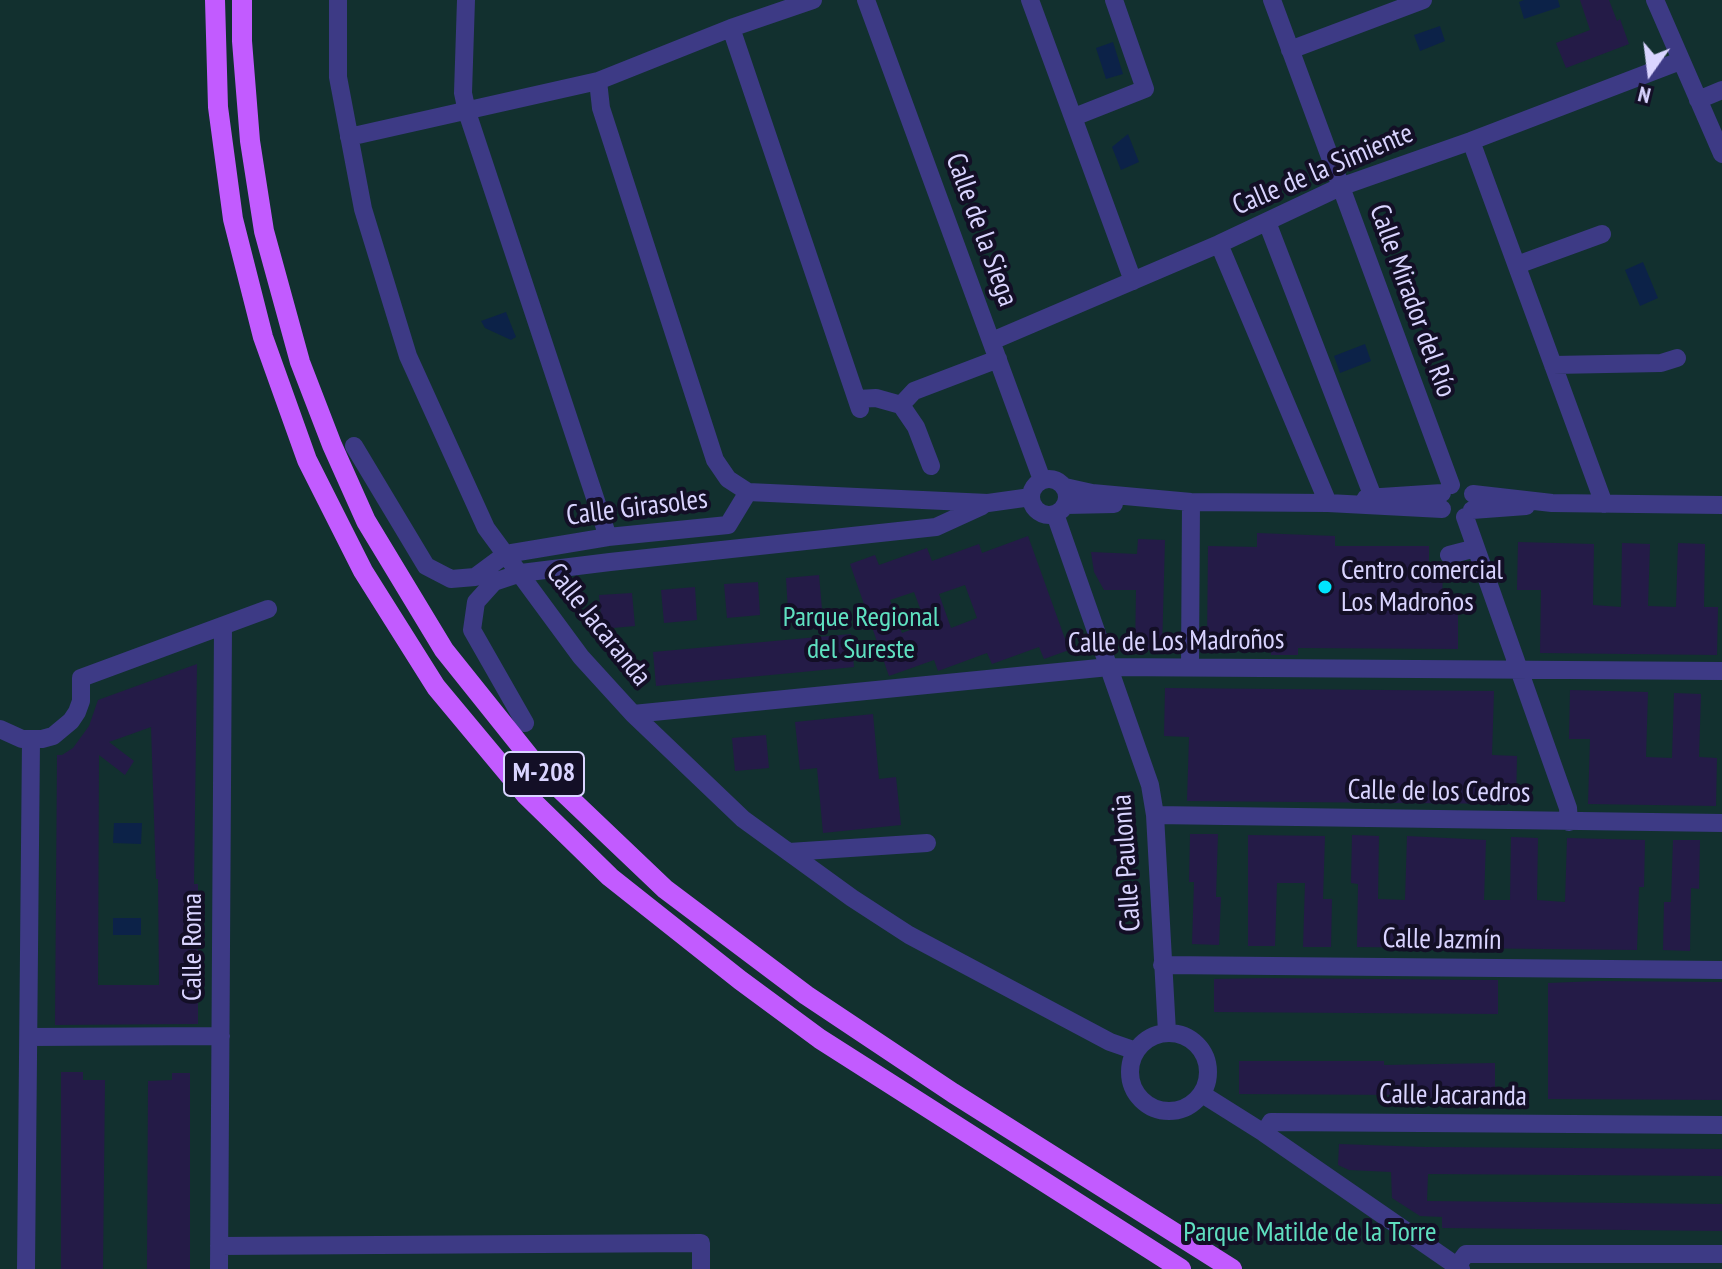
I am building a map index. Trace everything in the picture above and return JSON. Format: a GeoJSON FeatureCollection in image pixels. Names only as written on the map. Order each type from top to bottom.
{"type":"FeatureCollection","features":[{"type":"Feature","properties":{"kind":"main road","name":"M-208"},"geometry":{"type":"LineString","coordinates":[[215,0],[218,107],[233,219],[263,337],[307,460],[363,571],[436,687],[526,795],[610,877],[728,971],[820,1039],[1181,1269]]}},
{"type":"Feature","properties":{"kind":"main road","name":"M-208"},"geometry":{"type":"LineString","coordinates":[[242,0],[250,141],[262,216],[300,362],[366,521],[444,650],[540,770],[665,889],[818,1003],[953,1093],[1232,1269]]}},
{"type":"Feature","properties":{"kind":"street","name":"Calle Jacaranda"},"geometry":{"type":"LineString","coordinates":[[338,0],[338,77],[363,209],[408,356],[486,528],[581,657],[633,714],[743,819],[789,852],[909,935],[1110,1042],[1136,1051]]}},
{"type":"Feature","properties":{"kind":"street"},"geometry":{"type":"LineString","coordinates":[[466,0],[463,93],[467,112],[608,537]]}},
{"type":"Feature","properties":{"kind":"street"},"geometry":{"type":"LineString","coordinates":[[349,137],[598,81],[731,28],[813,0]]}},
{"type":"Feature","properties":{"kind":"street","name":"Calle de la Siega"},"geometry":{"type":"LineString","coordinates":[[866,0],[1042,480]]}},
{"type":"Feature","properties":{"kind":"street"},"geometry":{"type":"LineString","coordinates":[[1030,0],[1133,281]]}},
{"type":"Feature","properties":{"kind":"street"},"geometry":{"type":"LineString","coordinates":[[1074,117],[1145,89],[1114,0]]}},
{"type":"Feature","properties":{"kind":"street","name":"Calle Mirador del Río"},"geometry":{"type":"LineString","coordinates":[[1272,0],[1340,187],[1445,496]]}},
{"type":"Feature","properties":{"kind":"street"},"geometry":{"type":"LineString","coordinates":[[1290,50],[1423,0]]}},
{"type":"Feature","properties":{"kind":"street"},"geometry":{"type":"LineString","coordinates":[[1655,0],[1722,154]]}},
{"type":"Feature","properties":{"kind":"street"},"geometry":{"type":"LineString","coordinates":[[731,28],[859,404],[876,398],[907,398],[931,466]]}},
{"type":"Feature","properties":{"kind":"street","name":"Calle de la Simiente"},"geometry":{"type":"LineString","coordinates":[[907,398],[1133,281],[1340,187],[1680,61]]}},
{"type":"Feature","properties":{"kind":"street"},"geometry":{"type":"LineString","coordinates":[[598,81],[601,108],[715,460],[728,479],[748,492]]}},
{"type":"Feature","properties":{"kind":"street"},"geometry":{"type":"LineString","coordinates":[[1698,100],[1722,90]]}},
{"type":"Feature","properties":{"kind":"street"},"geometry":{"type":"LineString","coordinates":[[1471,141],[1604,504]]}},
{"type":"Feature","properties":{"kind":"street"},"geometry":{"type":"LineString","coordinates":[[1267,222],[1373,497]]}},
{"type":"Feature","properties":{"kind":"street"},"geometry":{"type":"LineString","coordinates":[[1517,265],[1602,234]]}},
{"type":"Feature","properties":{"kind":"street"},"geometry":{"type":"LineString","coordinates":[[1219,244],[1329,503]]}},
{"type":"Feature","properties":{"kind":"street"},"geometry":{"type":"LineString","coordinates":[[1553,365],[1661,363],[1677,358]]}},
{"type":"Feature","properties":{"kind":"street","name":"Calle Girasoles"},"geometry":{"type":"LineString","coordinates":[[354,446],[426,566],[451,579],[475,577],[506,554],[608,537],[728,525],[748,492],[988,503],[1031,497]]}},
{"type":"Feature","properties":{"kind":"street"},"geometry":{"type":"LineString","coordinates":[[1062,502],[1052,478],[1036,484],[1031,497],[1037,510],[1044,514],[1062,502],[1329,503],[1445,496],[1459,484],[1467,487],[1476,548],[1568,808],[1569,822]]}},
{"type":"Feature","properties":{"kind":"street"},"geometry":{"type":"LineString","coordinates":[[1329,503],[1373,497],[1445,496]]}},
{"type":"Feature","properties":{"kind":"street"},"geometry":{"type":"LineString","coordinates":[[1445,496],[1448,515],[1457,518],[1470,507],[1552,503],[1722,505]]}},
{"type":"Feature","properties":{"kind":"street","name":"Calle Paulonia"},"geometry":{"type":"LineString","coordinates":[[1062,502],[1109,667],[1150,785],[1155,815],[1167,1032]]}},
{"type":"Feature","properties":{"kind":"street"},"geometry":{"type":"LineString","coordinates":[[1190,667],[1191,502]]}},
{"type":"Feature","properties":{"kind":"street","name":"Calle Girasoles"},"geometry":{"type":"LineString","coordinates":[[525,723],[472,630],[476,602],[494,582],[521,573],[936,527],[988,503]]}},
{"type":"Feature","properties":{"kind":"street"},"geometry":{"type":"LineString","coordinates":[[728,525],[731,548]]}},
{"type":"Feature","properties":{"kind":"street"},"geometry":{"type":"LineString","coordinates":[[1449,555],[1476,548]]}},
{"type":"Feature","properties":{"kind":"street"},"geometry":{"type":"LineString","coordinates":[[0,729],[31,740],[53,736],[71,721],[81,701],[81,678],[268,609]]}},
{"type":"Feature","properties":{"kind":"street","name":"Calle Roma"},"geometry":{"type":"LineString","coordinates":[[219,1269],[223,626]]}},
{"type":"Feature","properties":{"kind":"street","name":"Calle de Los Madroños"},"geometry":{"type":"LineString","coordinates":[[633,714],[1109,667],[1722,671]]}},
{"type":"Feature","properties":{"kind":"street"},"geometry":{"type":"LineString","coordinates":[[26,1269],[31,740]]}},
{"type":"Feature","properties":{"kind":"street","name":"Calle de los Cedros"},"geometry":{"type":"LineString","coordinates":[[1155,815],[1722,823]]}},
{"type":"Feature","properties":{"kind":"street"},"geometry":{"type":"LineString","coordinates":[[789,852],[927,843]]}},
{"type":"Feature","properties":{"kind":"street","name":"Calle Jazmín"},"geometry":{"type":"LineString","coordinates":[[1162,965],[1722,970]]}},
{"type":"Feature","properties":{"kind":"street"},"geometry":{"type":"LineString","coordinates":[[1167,1032],[1190,1039],[1200,1047],[1209,1070],[1202,1094],[1183,1108],[1160,1110],[1149,1105],[1133,1087],[1131,1063],[1144,1042],[1167,1032]]}},
{"type":"Feature","properties":{"kind":"street"},"geometry":{"type":"LineString","coordinates":[[29,1037],[221,1036]]}},
{"type":"Feature","properties":{"kind":"street"},"geometry":{"type":"LineString","coordinates":[[1202,1094],[1264,1133],[1459,1268],[1466,1254],[1722,1254]]}},
{"type":"Feature","properties":{"kind":"street","name":"Calle Jacaranda"},"geometry":{"type":"LineString","coordinates":[[1264,1133],[1271,1122],[1722,1125]]}},
{"type":"Feature","properties":{"kind":"street"},"geometry":{"type":"LineString","coordinates":[[219,1246],[701,1243],[701,1269]]}},
{"type":"Feature","properties":{"kind":"green space","name":"Parque Regional del Sureste"},"geometry":{"type":"Polygon","coordinates":[[[0,0],[1722,0],[1722,1269],[0,1269],[0,0]]]}},
{"type":"Feature","properties":{"kind":"water"},"geometry":{"type":"Polygon","coordinates":[[[1558,0],[1560,7],[1524,19],[1519,2],[1558,0]]]}},
{"type":"Feature","properties":{"kind":"water"},"geometry":{"type":"Polygon","coordinates":[[[1440,26],[1445,41],[1420,51],[1414,35],[1440,26]]]}},
{"type":"Feature","properties":{"kind":"water"},"geometry":{"type":"Polygon","coordinates":[[[1113,42],[1123,74],[1106,79],[1096,48],[1113,42]]]}},
{"type":"Feature","properties":{"kind":"water"},"geometry":{"type":"Polygon","coordinates":[[[1128,134],[1139,162],[1121,170],[1112,147],[1128,134]]]}},
{"type":"Feature","properties":{"kind":"water"},"geometry":{"type":"Polygon","coordinates":[[[1643,262],[1658,298],[1640,306],[1625,270],[1643,262]]]}},
{"type":"Feature","properties":{"kind":"water"},"geometry":{"type":"Polygon","coordinates":[[[506,312],[516,337],[511,340],[485,328],[481,321],[506,312]]]}},
{"type":"Feature","properties":{"kind":"water"},"geometry":{"type":"Polygon","coordinates":[[[1365,344],[1371,361],[1340,373],[1334,356],[1365,344]]]}},
{"type":"Feature","properties":{"kind":"water"},"geometry":{"type":"Polygon","coordinates":[[[114,823],[142,823],[141,844],[113,843],[114,823]]]}},
{"type":"Feature","properties":{"kind":"water"},"geometry":{"type":"Polygon","coordinates":[[[113,918],[141,918],[141,935],[113,935],[113,918]]]}},
{"type":"Feature","properties":{"kind":"building"},"geometry":{"type":"Polygon","coordinates":[[[1580,0],[1609,0],[1629,44],[1566,68],[1556,43],[1590,30],[1580,0]]]}},
{"type":"Feature","properties":{"kind":"building","name":"Centro comercial Los Madroños"},"geometry":{"type":"Polygon","coordinates":[[[1257,533],[1335,536],[1335,546],[1429,546],[1429,566],[1443,566],[1442,608],[1458,608],[1458,649],[1298,648],[1298,655],[1271,655],[1271,646],[1207,645],[1208,546],[1257,547],[1257,533]]]}},
{"type":"Feature","properties":{"kind":"building"},"geometry":{"type":"Polygon","coordinates":[[[1028,536],[1069,650],[1044,659],[1039,647],[992,664],[987,653],[938,671],[934,660],[889,676],[850,564],[875,555],[879,565],[927,548],[932,561],[979,544],[982,553],[1028,536]],[[965,585],[939,594],[951,628],[977,618],[965,585]],[[914,592],[890,600],[902,633],[926,624],[914,592]]]}},
{"type":"Feature","properties":{"kind":"building"},"geometry":{"type":"Polygon","coordinates":[[[1138,539],[1165,540],[1162,650],[1135,650],[1136,590],[1104,590],[1094,572],[1091,552],[1137,554],[1138,539]]]}},
{"type":"Feature","properties":{"kind":"building"},"geometry":{"type":"Polygon","coordinates":[[[1518,542],[1594,544],[1593,605],[1621,607],[1622,543],[1650,544],[1648,606],[1676,607],[1678,543],[1705,544],[1704,607],[1718,607],[1717,655],[1540,653],[1541,590],[1517,590],[1518,542]]]}},
{"type":"Feature","properties":{"kind":"building"},"geometry":{"type":"Polygon","coordinates":[[[819,575],[822,609],[788,611],[786,578],[819,575]]]}},
{"type":"Feature","properties":{"kind":"building"},"geometry":{"type":"Polygon","coordinates":[[[758,582],[760,615],[727,618],[724,584],[758,582]]]}},
{"type":"Feature","properties":{"kind":"building"},"geometry":{"type":"Polygon","coordinates":[[[695,587],[697,620],[664,623],[661,590],[695,587]]]}},
{"type":"Feature","properties":{"kind":"building"},"geometry":{"type":"Polygon","coordinates":[[[632,593],[635,626],[602,629],[599,595],[632,593]]]}},
{"type":"Feature","properties":{"kind":"building"},"geometry":{"type":"Polygon","coordinates":[[[851,634],[854,667],[656,686],[653,652],[851,634]]]}},
{"type":"Feature","properties":{"kind":"building"},"geometry":{"type":"Polygon","coordinates":[[[197,664],[194,884],[198,884],[198,1024],[55,1025],[57,755],[73,748],[89,726],[98,700],[197,664]],[[151,727],[109,742],[134,761],[125,775],[99,755],[98,985],[159,985],[151,727]]]}},
{"type":"Feature","properties":{"kind":"building"},"geometry":{"type":"Polygon","coordinates":[[[1165,688],[1494,691],[1492,755],[1517,756],[1516,804],[1187,801],[1189,737],[1164,736],[1165,688]]]}},
{"type":"Feature","properties":{"kind":"building"},"geometry":{"type":"Polygon","coordinates":[[[1570,690],[1648,692],[1646,757],[1672,758],[1674,693],[1701,694],[1699,757],[1717,758],[1716,806],[1588,804],[1590,739],[1569,739],[1570,690]]]}},
{"type":"Feature","properties":{"kind":"building"},"geometry":{"type":"Polygon","coordinates":[[[873,714],[879,779],[896,777],[901,825],[823,833],[817,768],[800,770],[795,722],[873,714]]]}},
{"type":"Feature","properties":{"kind":"building"},"geometry":{"type":"Polygon","coordinates":[[[766,735],[769,768],[735,771],[732,738],[766,735]]]}},
{"type":"Feature","properties":{"kind":"building"},"geometry":{"type":"Polygon","coordinates":[[[1190,834],[1218,834],[1216,897],[1221,897],[1219,945],[1192,944],[1194,882],[1189,882],[1190,834]]]}},
{"type":"Feature","properties":{"kind":"building"},"geometry":{"type":"Polygon","coordinates":[[[1248,835],[1325,836],[1323,899],[1332,899],[1331,947],[1303,947],[1305,883],[1277,883],[1275,946],[1248,946],[1248,835]]]}},
{"type":"Feature","properties":{"kind":"building"},"geometry":{"type":"Polygon","coordinates":[[[1352,835],[1379,836],[1378,899],[1405,900],[1407,836],[1486,840],[1484,900],[1510,900],[1511,837],[1538,838],[1537,900],[1565,902],[1567,838],[1645,840],[1644,887],[1639,887],[1637,950],[1357,947],[1358,884],[1351,883],[1352,835]]]}},
{"type":"Feature","properties":{"kind":"building"},"geometry":{"type":"Polygon","coordinates":[[[1673,840],[1700,840],[1699,889],[1691,888],[1690,951],[1663,950],[1664,902],[1671,902],[1673,840]]]}},
{"type":"Feature","properties":{"kind":"building"},"geometry":{"type":"Polygon","coordinates":[[[1214,979],[1498,980],[1498,1014],[1214,1012],[1214,979]]]}},
{"type":"Feature","properties":{"kind":"building"},"geometry":{"type":"Polygon","coordinates":[[[1722,982],[1722,1100],[1548,1099],[1548,983],[1722,982]]]}},
{"type":"Feature","properties":{"kind":"building"},"geometry":{"type":"Polygon","coordinates":[[[1239,1061],[1384,1061],[1384,1065],[1495,1063],[1495,1096],[1405,1098],[1405,1095],[1239,1094],[1239,1061]]]}},
{"type":"Feature","properties":{"kind":"building"},"geometry":{"type":"Polygon","coordinates":[[[61,1072],[83,1072],[83,1080],[105,1080],[103,1269],[61,1269],[61,1072]]]}},
{"type":"Feature","properties":{"kind":"building"},"geometry":{"type":"Polygon","coordinates":[[[172,1073],[190,1073],[190,1269],[147,1269],[148,1081],[172,1080],[172,1073]]]}},
{"type":"Feature","properties":{"kind":"building"},"geometry":{"type":"Polygon","coordinates":[[[1339,1144],[1722,1149],[1722,1176],[1428,1174],[1427,1201],[1722,1204],[1722,1231],[1442,1228],[1442,1217],[1420,1216],[1392,1198],[1391,1172],[1349,1170],[1338,1165],[1339,1144]]]}},
{"type":"Feature","properties":{"kind":"place","name":"Centro comercial Los Madroños"},"geometry":{"type":"Point","coordinates":[1325,587]}},
{"type":"Feature","properties":{"kind":"park label","name":"Parque Matilde de la Torre"},"geometry":{"type":"Point","coordinates":[1310,1233]}}]}
